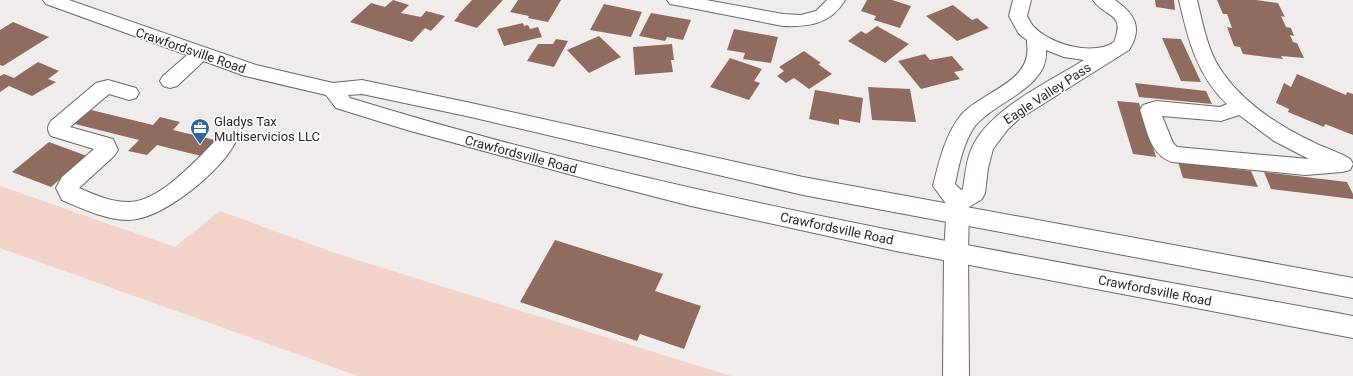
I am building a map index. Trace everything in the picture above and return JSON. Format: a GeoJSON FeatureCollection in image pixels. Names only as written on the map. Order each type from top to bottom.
{"type":"FeatureCollection","features":[{"type":"Feature","properties":{"kind":"main road","name":"Crawfordsville Road"},"geometry":{"type":"LineString","coordinates":[[52,0],[252,71],[333,90],[362,87],[502,116],[772,179],[958,209],[1353,288]]}},
{"type":"Feature","properties":{"kind":"main road"},"geometry":{"type":"LineString","coordinates":[[676,0],[782,20],[800,21],[822,15],[832,7],[836,0]]}},
{"type":"Feature","properties":{"kind":"main road","name":"Eagle Valley Pass"},"geometry":{"type":"LineString","coordinates":[[1022,0],[1018,10],[1019,18],[1027,31],[1050,46],[1073,53],[1096,54],[1115,50]]}},
{"type":"Feature","properties":{"kind":"main road","name":"Eagle Valley Pass"},"geometry":{"type":"LineString","coordinates":[[1036,38],[1038,49],[1035,66],[1019,84],[976,112],[960,134],[953,148],[944,186],[958,209],[974,193],[977,162],[982,146],[988,135],[1012,114],[1115,50],[1125,42],[1128,35],[1128,28],[1118,12],[1102,0]]}},
{"type":"Feature","properties":{"kind":"main road"},"geometry":{"type":"LineString","coordinates":[[1188,0],[1206,61],[1220,83],[1258,119],[1294,142],[1347,166]]}},
{"type":"Feature","properties":{"kind":"main road"},"geometry":{"type":"LineString","coordinates":[[170,81],[201,53]]}},
{"type":"Feature","properties":{"kind":"main road"},"geometry":{"type":"LineString","coordinates":[[129,93],[108,87],[103,88],[58,126],[58,131],[106,145],[107,148],[107,150],[70,184],[67,188],[70,194],[102,207],[128,211],[135,210],[160,201],[178,191],[225,143]]}},
{"type":"Feature","properties":{"kind":"main road","name":"Crawfordsville Road"},"geometry":{"type":"LineString","coordinates":[[333,90],[343,103],[407,123],[536,158],[707,200],[799,221],[956,252],[1353,327]]}},
{"type":"Feature","properties":{"kind":"main road"},"geometry":{"type":"LineString","coordinates":[[1243,106],[1221,114],[1156,108],[1150,110],[1164,148],[1172,154],[1305,167],[1347,166]]}},
{"type":"Feature","properties":{"kind":"main road"},"geometry":{"type":"LineString","coordinates":[[956,376],[956,252],[958,209]]}},
{"type":"Feature","properties":{"kind":"shaded area"},"geometry":{"type":"Polygon","coordinates":[[[0,186],[175,247],[220,211],[338,254],[731,376],[358,376],[0,248],[0,186]]]}},
{"type":"Feature","properties":{"kind":"building"},"geometry":{"type":"Polygon","coordinates":[[[393,0],[409,5],[401,13],[421,17],[426,11],[445,16],[431,31],[425,28],[412,42],[350,22],[371,3],[385,7],[393,0]]]}},
{"type":"Feature","properties":{"kind":"building"},"geometry":{"type":"Polygon","coordinates":[[[472,0],[503,0],[477,28],[454,21],[472,0]]]}},
{"type":"Feature","properties":{"kind":"building"},"geometry":{"type":"Polygon","coordinates":[[[518,0],[561,0],[548,22],[528,18],[529,16],[510,12],[518,0]]]}},
{"type":"Feature","properties":{"kind":"building"},"geometry":{"type":"Polygon","coordinates":[[[867,0],[892,0],[911,6],[900,28],[874,20],[876,16],[861,11],[867,0]]]}},
{"type":"Feature","properties":{"kind":"building"},"geometry":{"type":"Polygon","coordinates":[[[1155,0],[1174,0],[1175,10],[1156,7],[1155,0]]]}},
{"type":"Feature","properties":{"kind":"building"},"geometry":{"type":"Polygon","coordinates":[[[1217,0],[1256,0],[1278,3],[1285,17],[1281,16],[1286,27],[1291,28],[1294,36],[1290,35],[1293,42],[1297,43],[1304,58],[1281,56],[1283,59],[1243,54],[1240,47],[1234,46],[1227,27],[1232,28],[1227,14],[1223,14],[1217,0]]]}},
{"type":"Feature","properties":{"kind":"building"},"geometry":{"type":"Polygon","coordinates":[[[604,4],[642,12],[631,37],[590,30],[604,4]]]}},
{"type":"Feature","properties":{"kind":"building"},"geometry":{"type":"Polygon","coordinates":[[[953,5],[972,20],[977,18],[989,28],[957,41],[926,16],[953,5]]]}},
{"type":"Feature","properties":{"kind":"building"},"geometry":{"type":"Polygon","coordinates":[[[651,13],[691,20],[683,40],[667,37],[665,41],[639,36],[651,13]]]}},
{"type":"Feature","properties":{"kind":"building"},"geometry":{"type":"Polygon","coordinates":[[[13,22],[49,37],[3,66],[0,65],[0,30],[13,22]]]}},
{"type":"Feature","properties":{"kind":"building"},"geometry":{"type":"Polygon","coordinates":[[[523,23],[524,26],[528,25],[530,29],[538,27],[542,37],[504,46],[497,29],[523,23]]]}},
{"type":"Feature","properties":{"kind":"building"},"geometry":{"type":"Polygon","coordinates":[[[877,26],[909,44],[885,63],[848,41],[861,31],[866,34],[877,26]]]}},
{"type":"Feature","properties":{"kind":"building"},"geometry":{"type":"Polygon","coordinates":[[[734,29],[778,37],[771,63],[743,59],[745,53],[727,50],[734,29]]]}},
{"type":"Feature","properties":{"kind":"building"},"geometry":{"type":"Polygon","coordinates":[[[599,36],[621,57],[589,73],[567,50],[599,36]]]}},
{"type":"Feature","properties":{"kind":"building"},"geometry":{"type":"Polygon","coordinates":[[[1162,38],[1181,39],[1201,82],[1181,81],[1162,38]]]}},
{"type":"Feature","properties":{"kind":"building"},"geometry":{"type":"Polygon","coordinates":[[[556,39],[568,41],[554,67],[527,61],[538,44],[553,44],[556,39]]]}},
{"type":"Feature","properties":{"kind":"building"},"geometry":{"type":"Polygon","coordinates":[[[672,44],[674,60],[671,60],[673,72],[635,75],[633,47],[672,44]]]}},
{"type":"Feature","properties":{"kind":"building"},"geometry":{"type":"Polygon","coordinates":[[[804,51],[821,63],[818,64],[832,74],[809,89],[794,78],[786,83],[777,76],[784,71],[779,67],[804,51]]]}},
{"type":"Feature","properties":{"kind":"building"},"geometry":{"type":"Polygon","coordinates":[[[925,54],[930,60],[952,56],[964,70],[954,72],[960,79],[921,89],[898,61],[925,54]]]}},
{"type":"Feature","properties":{"kind":"building"},"geometry":{"type":"Polygon","coordinates":[[[730,58],[762,69],[754,81],[760,83],[749,100],[710,87],[730,58]]]}},
{"type":"Feature","properties":{"kind":"building"},"geometry":{"type":"Polygon","coordinates":[[[38,62],[59,71],[48,79],[56,82],[32,96],[9,86],[0,92],[0,76],[4,74],[14,78],[38,62]]]}},
{"type":"Feature","properties":{"kind":"building"},"geometry":{"type":"Polygon","coordinates":[[[1297,74],[1346,95],[1347,92],[1353,94],[1353,135],[1325,124],[1324,127],[1288,112],[1289,109],[1276,103],[1284,83],[1291,87],[1297,74]]]}},
{"type":"Feature","properties":{"kind":"building"},"geometry":{"type":"Polygon","coordinates":[[[1135,83],[1206,91],[1212,104],[1139,97],[1135,83]]]}},
{"type":"Feature","properties":{"kind":"building"},"geometry":{"type":"Polygon","coordinates":[[[868,87],[910,89],[916,122],[872,120],[868,87]]]}},
{"type":"Feature","properties":{"kind":"building"},"geometry":{"type":"Polygon","coordinates":[[[815,90],[863,98],[860,123],[839,119],[839,125],[809,119],[815,90]]]}},
{"type":"Feature","properties":{"kind":"building"},"geometry":{"type":"Polygon","coordinates":[[[1117,101],[1139,103],[1156,157],[1133,154],[1117,101]]]}},
{"type":"Feature","properties":{"kind":"building"},"geometry":{"type":"Polygon","coordinates":[[[87,109],[153,125],[160,117],[180,122],[173,130],[215,140],[201,156],[157,145],[147,155],[128,151],[139,140],[71,123],[87,109]]]}},
{"type":"Feature","properties":{"kind":"building"},"geometry":{"type":"Polygon","coordinates":[[[49,142],[87,156],[51,187],[12,172],[49,142]]]}},
{"type":"Feature","properties":{"kind":"building"},"geometry":{"type":"Polygon","coordinates":[[[1178,162],[1251,171],[1258,187],[1183,178],[1178,162]]]}},
{"type":"Feature","properties":{"kind":"building"},"geometry":{"type":"Polygon","coordinates":[[[1264,172],[1347,182],[1353,194],[1353,199],[1271,189],[1264,172]]]}},
{"type":"Feature","properties":{"kind":"building"},"geometry":{"type":"Polygon","coordinates":[[[555,240],[663,274],[655,291],[701,306],[684,349],[640,334],[637,341],[520,302],[555,240]]]}},
{"type":"Feature","properties":{"kind":"place","name":"Gladys Tax Multiservicios LLC"},"geometry":{"type":"Point","coordinates":[200,145]}}]}
